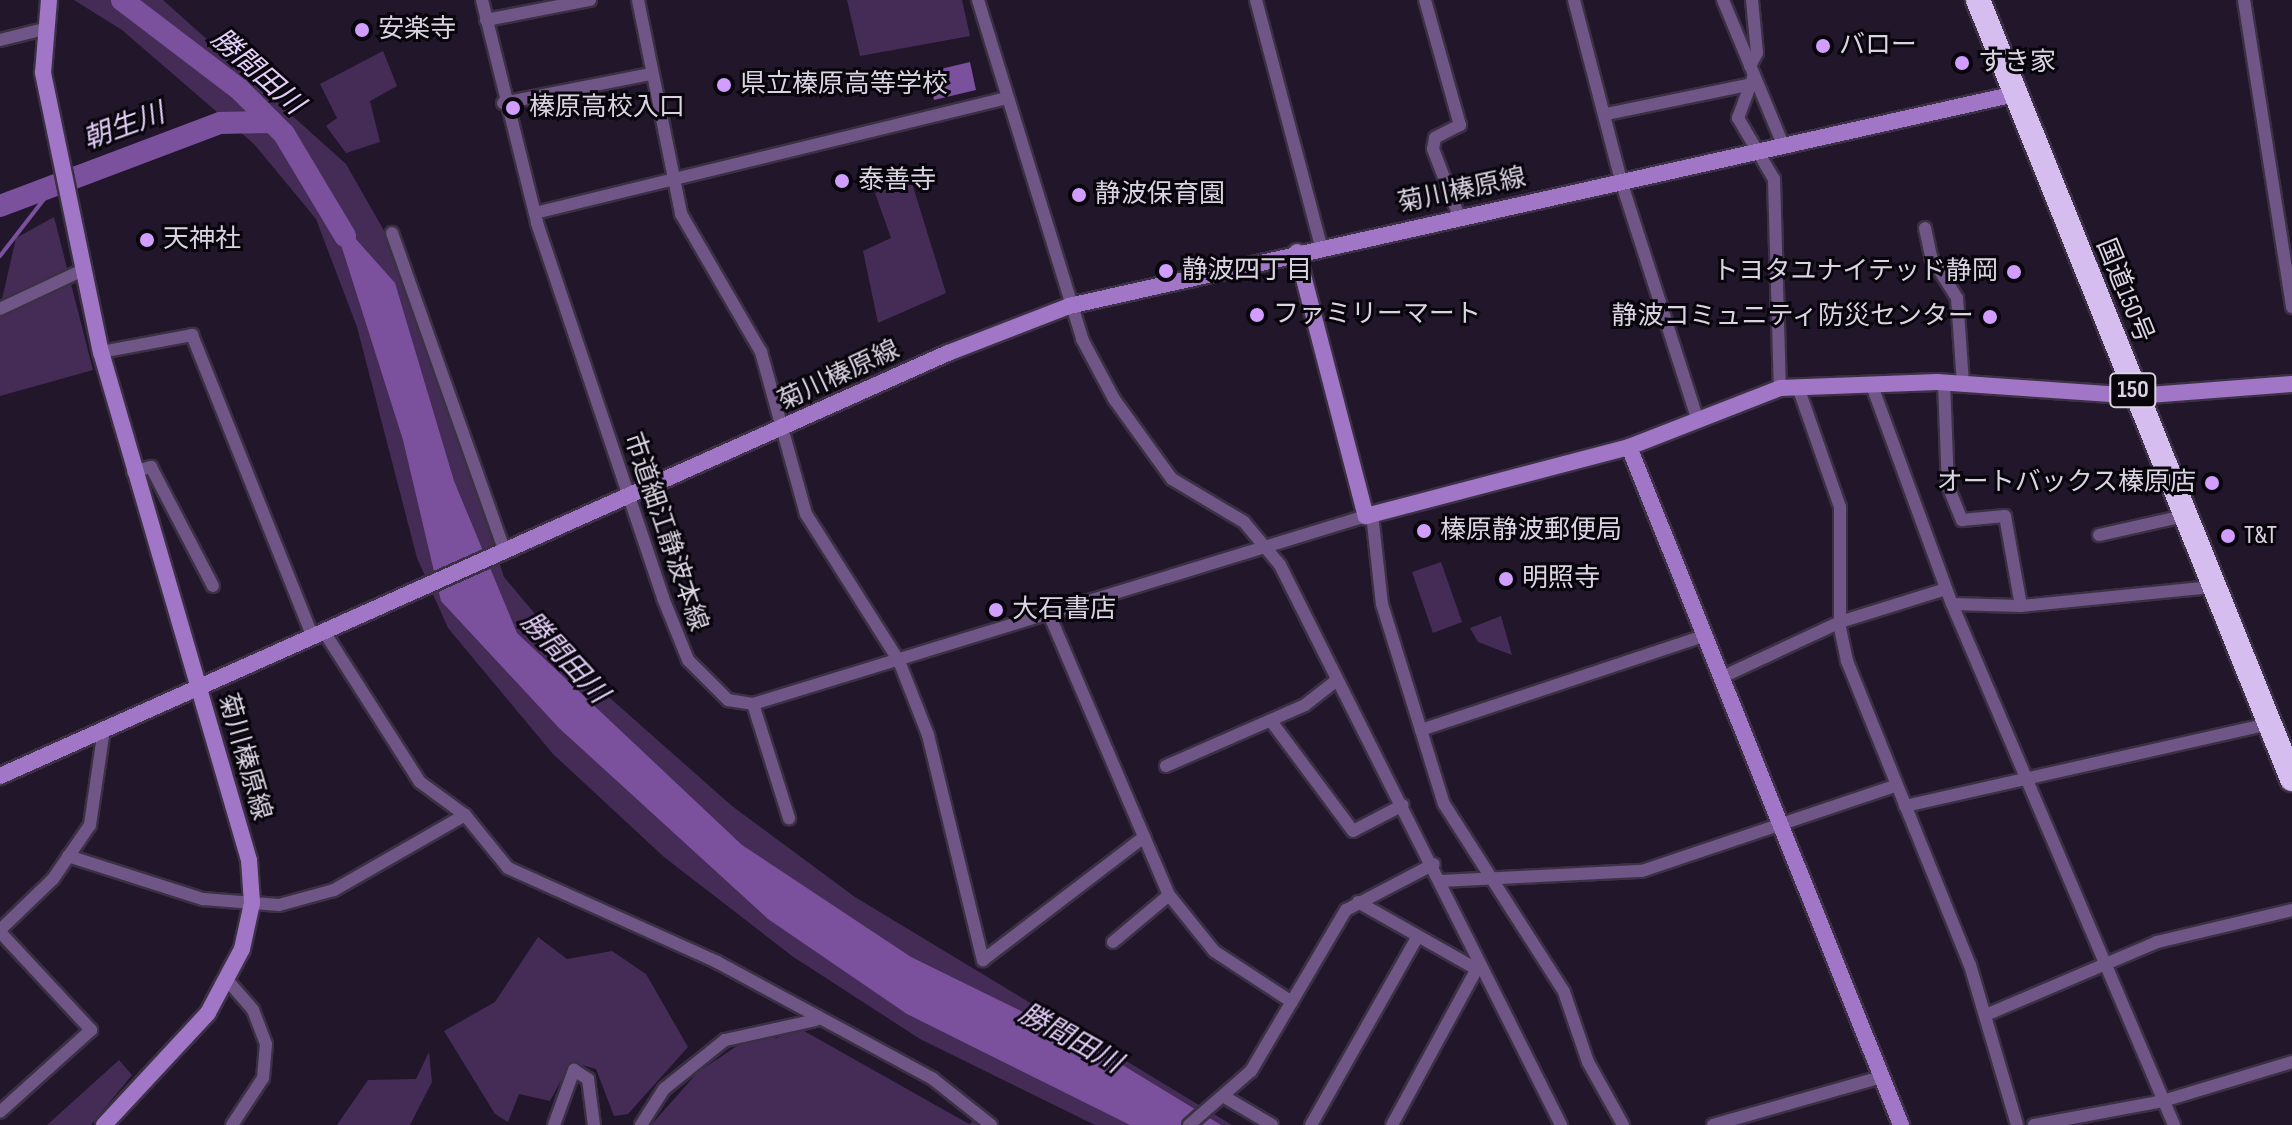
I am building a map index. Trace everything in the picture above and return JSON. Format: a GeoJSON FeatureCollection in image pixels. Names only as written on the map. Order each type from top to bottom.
{"type":"FeatureCollection","features":[{"type":"Feature","properties":{"kind":"highway","name":"国道150号"},"geometry":{"type":"LineString","coordinates":[[1978,0],[2211,587],[2292,779]]}},
{"type":"Feature","properties":{"kind":"street","name":"市道細江静波本線"},"geometry":{"type":"LineString","coordinates":[[482,0],[503,103],[535,213],[628,497],[688,660],[728,700],[753,704]]}},
{"type":"Feature","properties":{"kind":"street"},"geometry":{"type":"LineString","coordinates":[[486,20],[590,0]]}},
{"type":"Feature","properties":{"kind":"street"},"geometry":{"type":"LineString","coordinates":[[638,0],[681,214],[761,352],[806,514],[899,661],[928,735],[983,960],[1144,837]]}},
{"type":"Feature","properties":{"kind":"street"},"geometry":{"type":"LineString","coordinates":[[978,0],[1003,99],[1069,306],[1114,399],[1172,479],[1264,542],[1485,964],[1561,1125]]}},
{"type":"Feature","properties":{"kind":"street"},"geometry":{"type":"LineString","coordinates":[[1256,0],[1321,246]]}},
{"type":"Feature","properties":{"kind":"street"},"geometry":{"type":"LineString","coordinates":[[1425,0],[1460,125],[1432,144],[1459,216]]}},
{"type":"Feature","properties":{"kind":"street"},"geometry":{"type":"LineString","coordinates":[[1574,0],[1607,114],[1621,181],[1697,418]]}},
{"type":"Feature","properties":{"kind":"street"},"geometry":{"type":"LineString","coordinates":[[1723,0],[1750,75],[1783,145]]}},
{"type":"Feature","properties":{"kind":"street"},"geometry":{"type":"LineString","coordinates":[[1752,0],[1757,53],[1739,125],[1761,150],[1774,179],[1780,388]]}},
{"type":"Feature","properties":{"kind":"street"},"geometry":{"type":"LineString","coordinates":[[2244,0],[2292,307]]}},
{"type":"Feature","properties":{"kind":"street"},"geometry":{"type":"LineString","coordinates":[[0,40],[46,15]]}},
{"type":"Feature","properties":{"kind":"street"},"geometry":{"type":"LineString","coordinates":[[0,776],[103,736],[199,685],[133,472],[101,352],[43,73],[46,15]]}},
{"type":"Feature","properties":{"kind":"street"},"geometry":{"type":"LineString","coordinates":[[503,103],[651,74]]}},
{"type":"Feature","properties":{"kind":"street"},"geometry":{"type":"LineString","coordinates":[[1607,114],[1750,75]]}},
{"type":"Feature","properties":{"kind":"street","name":"菊川榛原線"},"geometry":{"type":"LineString","coordinates":[[104,1125],[208,1013],[228,981],[252,903],[249,860],[199,685],[504,549],[1069,306],[1321,246],[2015,94]]}},
{"type":"Feature","properties":{"kind":"street"},"geometry":{"type":"LineString","coordinates":[[535,213],[1003,99]]}},
{"type":"Feature","properties":{"kind":"street"},"geometry":{"type":"LineString","coordinates":[[1925,228],[1931,257],[1957,298],[1963,384]]}},
{"type":"Feature","properties":{"kind":"street"},"geometry":{"type":"LineString","coordinates":[[392,233],[504,549]]}},
{"type":"Feature","properties":{"kind":"street"},"geometry":{"type":"LineString","coordinates":[[1297,252],[1369,515],[1382,604],[1457,835],[1564,992],[1588,1062],[1623,1125]]}},
{"type":"Feature","properties":{"kind":"street"},"geometry":{"type":"LineString","coordinates":[[0,309],[83,270]]}},
{"type":"Feature","properties":{"kind":"street"},"geometry":{"type":"LineString","coordinates":[[101,352],[192,335],[317,633],[420,782],[465,815],[508,868],[717,962],[816,1020],[933,1079],[991,1125]]}},
{"type":"Feature","properties":{"kind":"street"},"geometry":{"type":"LineString","coordinates":[[1871,383],[1952,604],[2174,1125]]}},
{"type":"Feature","properties":{"kind":"street"},"geometry":{"type":"LineString","coordinates":[[789,818],[753,704],[1049,614],[1264,542],[1629,447],[1780,388],[1944,383],[2136,396],[2292,384]]}},
{"type":"Feature","properties":{"kind":"street"},"geometry":{"type":"LineString","coordinates":[[1944,383],[1948,486],[1962,520],[2005,516],[2021,606]]}},
{"type":"Feature","properties":{"kind":"street"},"geometry":{"type":"LineString","coordinates":[[1798,387],[1840,507],[1840,622],[1894,786],[1905,806],[1986,1015],[2017,1125]]}},
{"type":"Feature","properties":{"kind":"street"},"geometry":{"type":"LineString","coordinates":[[1629,447],[1901,1125]]}},
{"type":"Feature","properties":{"kind":"street"},"geometry":{"type":"LineString","coordinates":[[133,472],[151,467],[213,586]]}},
{"type":"Feature","properties":{"kind":"street"},"geometry":{"type":"LineString","coordinates":[[2099,535],[2183,516]]}},
{"type":"Feature","properties":{"kind":"street"},"geometry":{"type":"LineString","coordinates":[[1952,604],[2021,606],[2211,587]]}},
{"type":"Feature","properties":{"kind":"street"},"geometry":{"type":"LineString","coordinates":[[1720,678],[1840,622],[1946,589]]}},
{"type":"Feature","properties":{"kind":"street"},"geometry":{"type":"LineString","coordinates":[[1049,614],[1169,895],[1214,951],[1292,1002]]}},
{"type":"Feature","properties":{"kind":"street"},"geometry":{"type":"LineString","coordinates":[[1421,730],[1703,636]]}},
{"type":"Feature","properties":{"kind":"street"},"geometry":{"type":"LineString","coordinates":[[1166,766],[1271,721],[1336,681]]}},
{"type":"Feature","properties":{"kind":"street"},"geometry":{"type":"LineString","coordinates":[[1271,721],[1353,831],[1403,805]]}},
{"type":"Feature","properties":{"kind":"street"},"geometry":{"type":"LineString","coordinates":[[1905,806],[2026,783],[2269,724]]}},
{"type":"Feature","properties":{"kind":"street"},"geometry":{"type":"LineString","coordinates":[[0,1112],[91,1030],[0,931],[68,856],[90,825],[103,736]]}},
{"type":"Feature","properties":{"kind":"street"},"geometry":{"type":"LineString","coordinates":[[1442,881],[1642,871],[1780,828],[1894,786]]}},
{"type":"Feature","properties":{"kind":"street"},"geometry":{"type":"LineString","coordinates":[[68,856],[142,883],[279,905],[334,890],[465,815]]}},
{"type":"Feature","properties":{"kind":"street"},"geometry":{"type":"LineString","coordinates":[[1189,1125],[1251,1071],[1346,910],[1434,864]]}},
{"type":"Feature","properties":{"kind":"street"},"geometry":{"type":"LineString","coordinates":[[1113,942],[1169,895]]}},
{"type":"Feature","properties":{"kind":"street"},"geometry":{"type":"LineString","coordinates":[[1358,902],[1474,974]]}},
{"type":"Feature","properties":{"kind":"street"},"geometry":{"type":"LineString","coordinates":[[1986,1015],[2157,942],[2292,910]]}},
{"type":"Feature","properties":{"kind":"street"},"geometry":{"type":"LineString","coordinates":[[1311,1125],[1417,938]]}},
{"type":"Feature","properties":{"kind":"street"},"geometry":{"type":"LineString","coordinates":[[1392,1125],[1474,974],[1485,964]]}},
{"type":"Feature","properties":{"kind":"street"},"geometry":{"type":"LineString","coordinates":[[228,981],[253,1010],[266,1044],[263,1078],[232,1125]]}},
{"type":"Feature","properties":{"kind":"street"},"geometry":{"type":"LineString","coordinates":[[641,1125],[664,1089],[725,1040],[816,1020]]}},
{"type":"Feature","properties":{"kind":"street"},"geometry":{"type":"LineString","coordinates":[[2034,1125],[2163,1101],[2292,1062]]}},
{"type":"Feature","properties":{"kind":"street"},"geometry":{"type":"LineString","coordinates":[[554,1125],[574,1070],[588,1079],[594,1125]]}},
{"type":"Feature","properties":{"kind":"street"},"geometry":{"type":"LineString","coordinates":[[1713,1125],[1882,1077]]}},
{"type":"Feature","properties":{"kind":"street"},"geometry":{"type":"LineString","coordinates":[[1220,1099],[1272,1125]]}},
{"type":"Feature","properties":{"kind":"shaded area"},"geometry":{"type":"Polygon","coordinates":[[[74,0],[163,0],[346,164],[399,257],[504,577],[593,683],[732,806],[855,897],[1232,1125],[1095,1125],[920,1039],[792,956],[664,857],[553,754],[448,628],[417,558],[357,327],[316,219],[254,144],[122,30],[74,0]]]}},
{"type":"Feature","properties":{"kind":"shaded area"},"geometry":{"type":"Polygon","coordinates":[[[847,0],[962,0],[970,36],[860,56],[847,0]]]}},
{"type":"Feature","properties":{"kind":"shaded area"},"geometry":{"type":"Polygon","coordinates":[[[383,51],[397,86],[370,101],[380,142],[346,153],[326,126],[337,118],[320,84],[383,51]]]}},
{"type":"Feature","properties":{"kind":"shaded area"},"geometry":{"type":"Polygon","coordinates":[[[911,180],[946,293],[878,323],[863,251],[891,238],[875,193],[911,180]]]}},
{"type":"Feature","properties":{"kind":"shaded area"},"geometry":{"type":"Polygon","coordinates":[[[54,217],[93,370],[0,396],[0,308],[16,238],[54,217]]]}},
{"type":"Feature","properties":{"kind":"shaded area"},"geometry":{"type":"Polygon","coordinates":[[[1441,562],[1462,622],[1433,633],[1412,572],[1441,562]]]}},
{"type":"Feature","properties":{"kind":"shaded area"},"geometry":{"type":"Polygon","coordinates":[[[1501,616],[1512,655],[1478,642],[1470,628],[1501,616]]]}},
{"type":"Feature","properties":{"kind":"shaded area"},"geometry":{"type":"Polygon","coordinates":[[[538,937],[567,959],[612,951],[646,974],[688,1047],[628,1114],[614,1116],[596,1069],[571,1062],[550,1101],[519,1094],[508,1122],[495,1114],[444,1031],[495,1002],[538,937]]]}},
{"type":"Feature","properties":{"kind":"shaded area"},"geometry":{"type":"Polygon","coordinates":[[[797,1027],[969,1124],[981,1116],[991,1125],[651,1125],[698,1072],[749,1038],[777,1038],[797,1027]]]}},
{"type":"Feature","properties":{"kind":"shaded area"},"geometry":{"type":"Polygon","coordinates":[[[429,1052],[432,1082],[410,1125],[337,1125],[368,1080],[416,1079],[429,1052]]]}},
{"type":"Feature","properties":{"kind":"shaded area"},"geometry":{"type":"Polygon","coordinates":[[[119,1060],[132,1075],[91,1125],[47,1125],[119,1060]]]}},
{"type":"Feature","properties":{"kind":"water"},"geometry":{"type":"Polygon","coordinates":[[[970,62],[976,90],[934,100],[928,72],[970,62]]]}},
{"type":"Feature","properties":{"kind":"water"},"geometry":{"type":"Polygon","coordinates":[[[330,210],[395,283],[454,481],[517,633],[742,845],[911,957],[1088,1044],[1221,1125],[1130,1125],[907,1014],[768,919],[559,728],[441,601],[403,440],[330,210]]]}},
{"type":"Feature","properties":{"kind":"waterway","name":"勝間田川"},"geometry":{"type":"LineString","coordinates":[[122,0],[239,89],[284,134],[345,236]]}},
{"type":"Feature","properties":{"kind":"waterway","name":"朝生川"},"geometry":{"type":"LineString","coordinates":[[0,206],[220,123],[272,122]]}},
{"type":"Feature","properties":{"kind":"waterway"},"geometry":{"type":"LineString","coordinates":[[0,256],[52,189]]}},
{"type":"Feature","properties":{"kind":"place","name":"安楽寺"},"geometry":{"type":"Point","coordinates":[362,30]}},
{"type":"Feature","properties":{"kind":"place","name":"バロー"},"geometry":{"type":"Point","coordinates":[1823,46]}},
{"type":"Feature","properties":{"kind":"place","name":"すき家"},"geometry":{"type":"Point","coordinates":[1962,63]}},
{"type":"Feature","properties":{"kind":"place","name":"県立榛原高等学校"},"geometry":{"type":"Point","coordinates":[724,85]}},
{"type":"Feature","properties":{"kind":"place","name":"榛原高校入口"},"geometry":{"type":"Point","coordinates":[513,108]}},
{"type":"Feature","properties":{"kind":"place","name":"泰善寺"},"geometry":{"type":"Point","coordinates":[842,181]}},
{"type":"Feature","properties":{"kind":"place","name":"静波保育園"},"geometry":{"type":"Point","coordinates":[1079,195]}},
{"type":"Feature","properties":{"kind":"place","name":"天神社"},"geometry":{"type":"Point","coordinates":[147,240]}},
{"type":"Feature","properties":{"kind":"place","name":"静波四丁目"},"geometry":{"type":"Point","coordinates":[1166,271]}},
{"type":"Feature","properties":{"kind":"place","name":"トヨタユナイテッド静岡"},"geometry":{"type":"Point","coordinates":[2014,272]}},
{"type":"Feature","properties":{"kind":"place","name":"ファミリーマート"},"geometry":{"type":"Point","coordinates":[1257,315]}},
{"type":"Feature","properties":{"kind":"place","name":"静波コミュニティ防災センター"},"geometry":{"type":"Point","coordinates":[1990,317]}},
{"type":"Feature","properties":{"kind":"place","name":"オートバックス榛原店"},"geometry":{"type":"Point","coordinates":[2212,483]}},
{"type":"Feature","properties":{"kind":"place","name":"榛原静波郵便局"},"geometry":{"type":"Point","coordinates":[1424,531]}},
{"type":"Feature","properties":{"kind":"place","name":"T&T"},"geometry":{"type":"Point","coordinates":[2228,536]}},
{"type":"Feature","properties":{"kind":"place","name":"明照寺"},"geometry":{"type":"Point","coordinates":[1506,579]}},
{"type":"Feature","properties":{"kind":"place","name":"大石書店"},"geometry":{"type":"Point","coordinates":[996,610]}}]}
